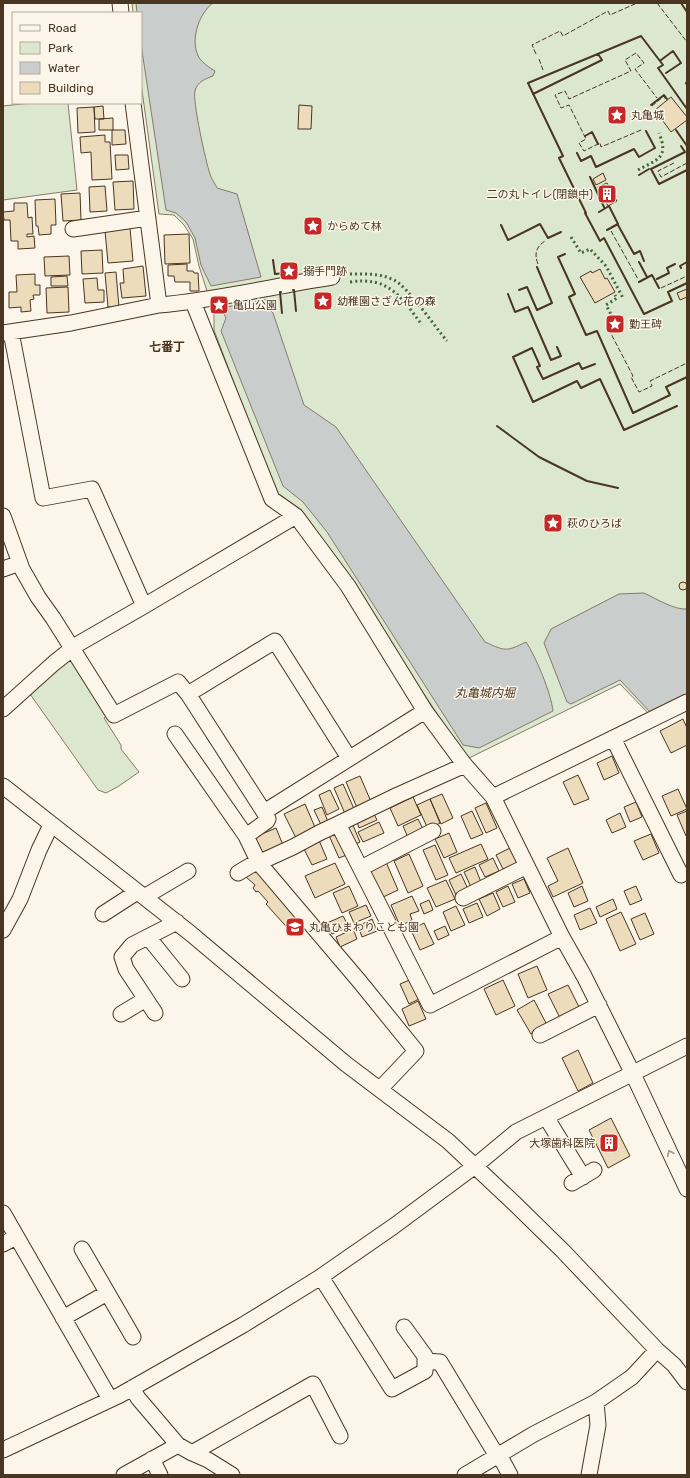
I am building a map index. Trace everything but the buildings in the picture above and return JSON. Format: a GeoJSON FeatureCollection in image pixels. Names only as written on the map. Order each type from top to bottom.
{"type":"FeatureCollection","features":[{"type":"Feature","properties":{"kind":"street"},"geometry":{"type":"LineString","coordinates":[[133,104],[159,305]]}},
{"type":"Feature","properties":{"kind":"street"},"geometry":{"type":"LineString","coordinates":[[73,229],[148,218]]}},
{"type":"Feature","properties":{"kind":"street"},"geometry":{"type":"LineString","coordinates":[[144,606],[92,489],[43,498],[7,332],[71,323],[159,305],[213,299],[332,277]]}},
{"type":"Feature","properties":{"kind":"street"},"geometry":{"type":"LineString","coordinates":[[193,302],[272,499],[296,516],[348,586],[425,711],[465,765],[493,797],[562,937],[599,1005],[687,1189]]}},
{"type":"Feature","properties":{"kind":"street"},"geometry":{"type":"LineString","coordinates":[[3,516],[20,563],[38,597],[53,618],[114,715],[178,682],[188,694],[268,819],[246,836]]}},
{"type":"Feature","properties":{"kind":"street"},"geometry":{"type":"LineString","coordinates":[[3,709],[78,644],[296,516]]}},
{"type":"Feature","properties":{"kind":"street"},"geometry":{"type":"LineString","coordinates":[[3,569],[20,563]]}},
{"type":"Feature","properties":{"kind":"street"},"geometry":{"type":"LineString","coordinates":[[188,694],[275,641],[349,758]]}},
{"type":"Feature","properties":{"kind":"street"},"geometry":{"type":"LineString","coordinates":[[493,797],[687,702]]}},
{"type":"Feature","properties":{"kind":"street"},"geometry":{"type":"LineString","coordinates":[[264,812],[425,711]]}},
{"type":"Feature","properties":{"kind":"street"},"geometry":{"type":"LineString","coordinates":[[175,734],[246,836],[258,862],[355,976],[416,1051],[380,1089]]}},
{"type":"Feature","properties":{"kind":"street"},"geometry":{"type":"LineString","coordinates":[[613,738],[681,875]]}},
{"type":"Feature","properties":{"kind":"street"},"geometry":{"type":"LineString","coordinates":[[238,873],[258,862],[293,847],[319,833],[465,765]]}},
{"type":"Feature","properties":{"kind":"street"},"geometry":{"type":"LineString","coordinates":[[6,793],[51,825],[177,922],[346,1064],[448,1141],[563,1251],[657,1350],[674,1365],[687,1382]]}},
{"type":"Feature","properties":{"kind":"street"},"geometry":{"type":"LineString","coordinates":[[338,824],[430,1005],[562,937]]}},
{"type":"Feature","properties":{"kind":"street"},"geometry":{"type":"LineString","coordinates":[[3,930],[20,899],[39,850],[51,825]]}},
{"type":"Feature","properties":{"kind":"street"},"geometry":{"type":"LineString","coordinates":[[361,868],[433,831]]}},
{"type":"Feature","properties":{"kind":"street"},"geometry":{"type":"LineString","coordinates":[[463,898],[527,866]]}},
{"type":"Feature","properties":{"kind":"street"},"geometry":{"type":"LineString","coordinates":[[103,914],[188,871]]}},
{"type":"Feature","properties":{"kind":"street"},"geometry":{"type":"LineString","coordinates":[[155,1013],[126,969],[122,957],[132,945],[177,922]]}},
{"type":"Feature","properties":{"kind":"street"},"geometry":{"type":"LineString","coordinates":[[148,937],[182,979]]}},
{"type":"Feature","properties":{"kind":"street"},"geometry":{"type":"LineString","coordinates":[[121,1014],[146,999]]}},
{"type":"Feature","properties":{"kind":"street"},"geometry":{"type":"LineString","coordinates":[[540,1035],[599,1005]]}},
{"type":"Feature","properties":{"kind":"street"},"geometry":{"type":"LineString","coordinates":[[3,1450],[132,1388],[243,1325],[321,1277],[394,1226],[475,1166],[516,1132],[687,1046]]}},
{"type":"Feature","properties":{"kind":"street"},"geometry":{"type":"LineString","coordinates":[[546,1117],[583,1177]]}},
{"type":"Feature","properties":{"kind":"street"},"geometry":{"type":"LineString","coordinates":[[3,1213],[110,1399]]}},
{"type":"Feature","properties":{"kind":"street"},"geometry":{"type":"LineString","coordinates":[[3,1244],[16,1237]]}},
{"type":"Feature","properties":{"kind":"street"},"geometry":{"type":"LineString","coordinates":[[82,1249],[133,1337]]}},
{"type":"Feature","properties":{"kind":"street"},"geometry":{"type":"LineString","coordinates":[[321,1277],[392,1389],[425,1371],[425,1356],[404,1327]]}},
{"type":"Feature","properties":{"kind":"street"},"geometry":{"type":"LineString","coordinates":[[63,1318],[107,1293]]}},
{"type":"Feature","properties":{"kind":"street"},"geometry":{"type":"LineString","coordinates":[[465,1475],[534,1434],[596,1402],[632,1377],[657,1350]]}},
{"type":"Feature","properties":{"kind":"street"},"geometry":{"type":"LineString","coordinates":[[425,1362],[440,1362],[496,1456],[503,1462],[510,1475]]}},
{"type":"Feature","properties":{"kind":"street"},"geometry":{"type":"LineString","coordinates":[[192,1453],[313,1384],[340,1436]]}},
{"type":"Feature","properties":{"kind":"street"},"geometry":{"type":"LineString","coordinates":[[132,1388],[138,1398],[178,1445],[208,1460],[232,1475]]}},
{"type":"Feature","properties":{"kind":"street"},"geometry":{"type":"LineString","coordinates":[[592,1474],[598,1424],[596,1402]]}},
{"type":"Feature","properties":{"kind":"street"},"geometry":{"type":"LineString","coordinates":[[124,1475],[178,1445]]}},
{"type":"Feature","properties":{"kind":"street"},"geometry":{"type":"LineString","coordinates":[[152,1459],[160,1475]]}},
{"type":"Feature","properties":{"kind":"green space"},"geometry":{"type":"Polygon","coordinates":[[[132,3],[687,3],[687,696],[650,715],[620,684],[469,758],[461,749],[407,669],[349,577],[303,512],[280,497],[273,487],[214,330],[214,313],[199,266],[193,239],[184,225],[174,215],[159,214],[142,90],[142,12],[133,12],[132,3]]]}},
{"type":"Feature","properties":{"kind":"green space"},"geometry":{"type":"Polygon","coordinates":[[[22,104],[68,104],[77,190],[3,200],[3,106],[22,104]]]}},
{"type":"Feature","properties":{"kind":"green space"},"geometry":{"type":"Polygon","coordinates":[[[69,660],[75,663],[108,714],[104,718],[121,745],[121,749],[139,772],[106,793],[98,790],[30,694],[69,660]]]}},
{"type":"Feature","properties":{"kind":"water"},"geometry":{"type":"Polygon","coordinates":[[[136,3],[213,3],[199,21],[195,37],[195,45],[200,59],[215,71],[213,76],[202,81],[196,88],[195,96],[197,118],[208,168],[217,188],[237,194],[261,277],[211,286],[201,265],[195,238],[186,222],[176,213],[166,210],[142,51],[142,12],[137,12],[136,3]]]}},
{"type":"Feature","properties":{"kind":"water","name":"丸亀城内堀"},"geometry":{"type":"Polygon","coordinates":[[[268,299],[270,310],[273,313],[304,405],[336,427],[485,642],[501,649],[510,649],[526,642],[542,675],[552,703],[553,711],[479,748],[463,745],[327,532],[303,502],[283,486],[221,331],[226,318],[221,308],[268,299]]]}},
{"type":"Feature","properties":{"kind":"water"},"geometry":{"type":"Polygon","coordinates":[[[644,593],[671,606],[687,609],[687,696],[652,714],[620,680],[571,704],[567,702],[544,643],[551,629],[619,594],[644,593]]]}},
{"type":"Feature","properties":{"kind":"hedge"},"geometry":{"type":"LineString","coordinates":[[638,170],[660,157],[663,148],[659,133]]}},
{"type":"Feature","properties":{"kind":"hedge"},"geometry":{"type":"LineString","coordinates":[[571,237],[581,253],[590,249],[606,266],[623,298]]}},
{"type":"Feature","properties":{"kind":"hedge"},"geometry":{"type":"LineString","coordinates":[[350,274],[378,275],[394,280],[400,284],[414,299],[447,341]]}},
{"type":"Feature","properties":{"kind":"hedge"},"geometry":{"type":"LineString","coordinates":[[350,282],[375,282],[393,291],[422,325]]}},
{"type":"Feature","properties":{"kind":"hedge"},"geometry":{"type":"LineString","coordinates":[[613,318],[606,305],[617,298],[615,295]]}},
{"type":"Feature","properties":{"kind":"fence"},"geometry":{"type":"LineString","coordinates":[[536,54],[532,45],[560,31],[563,36],[608,11],[610,15],[637,3]]}},
{"type":"Feature","properties":{"kind":"fence"},"geometry":{"type":"LineString","coordinates":[[657,3],[687,42]]}},
{"type":"Feature","properties":{"kind":"fence"},"geometry":{"type":"LineString","coordinates":[[641,130],[601,147],[600,143],[584,151],[579,143],[586,139],[569,105],[561,108],[555,95],[565,91],[569,99],[631,71],[625,60],[636,53],[644,63],[635,69],[657,98]]}},
{"type":"Feature","properties":{"kind":"fence"},"geometry":{"type":"LineString","coordinates":[[539,59],[543,70]]}},
{"type":"Feature","properties":{"kind":"fence"},"geometry":{"type":"LineString","coordinates":[[652,106],[664,96],[666,100]]}},
{"type":"Feature","properties":{"kind":"fence"},"geometry":{"type":"LineString","coordinates":[[674,163],[658,171],[661,177],[687,163]]}},
{"type":"Feature","properties":{"kind":"fence"},"geometry":{"type":"LineString","coordinates":[[611,231],[638,279]]}},
{"type":"Feature","properties":{"kind":"fence"},"geometry":{"type":"LineString","coordinates":[[538,264],[536,254],[538,248],[545,241]]}},
{"type":"Feature","properties":{"kind":"fence"},"geometry":{"type":"LineString","coordinates":[[661,288],[687,276]]}},
{"type":"Feature","properties":{"kind":"fence"},"geometry":{"type":"LineString","coordinates":[[614,332],[623,327],[619,318],[615,320]]}},
{"type":"Feature","properties":{"kind":"fence"},"geometry":{"type":"LineString","coordinates":[[610,324],[607,326],[633,376],[631,377],[639,392],[652,386],[650,381],[687,363]]}},
{"type":"Feature","properties":{"kind":"wall"},"geometry":{"type":"LineString","coordinates":[[681,3],[687,12]]}},
{"type":"Feature","properties":{"kind":"wall"},"geometry":{"type":"LineString","coordinates":[[687,109],[658,68],[663,65],[641,36],[528,83],[563,156],[559,158],[585,213],[600,241],[604,238],[644,314],[672,301],[668,292],[687,283]]}},
{"type":"Feature","properties":{"kind":"wall"},"geometry":{"type":"LineString","coordinates":[[661,60],[673,51],[681,63],[666,73]]}},
{"type":"Feature","properties":{"kind":"wall"},"geometry":{"type":"LineString","coordinates":[[533,94],[602,60],[598,54]]}},
{"type":"Feature","properties":{"kind":"wall"},"geometry":{"type":"LineString","coordinates":[[651,105],[664,95],[667,99]]}},
{"type":"Feature","properties":{"kind":"wall"},"geometry":{"type":"LineString","coordinates":[[676,130],[687,146]]}},
{"type":"Feature","properties":{"kind":"wall"},"geometry":{"type":"LineString","coordinates":[[577,153],[581,161],[591,156],[596,167],[634,149],[639,157],[655,148],[646,131]]}},
{"type":"Feature","properties":{"kind":"wall"},"geometry":{"type":"LineString","coordinates":[[585,136],[592,132],[598,144]]}},
{"type":"Feature","properties":{"kind":"wall"},"geometry":{"type":"LineString","coordinates":[[681,146],[685,152],[651,169],[659,184],[687,170]]}},
{"type":"Feature","properties":{"kind":"wall"},"geometry":{"type":"LineString","coordinates":[[639,175],[649,169]]}},
{"type":"Feature","properties":{"kind":"wall"},"geometry":{"type":"LineString","coordinates":[[590,177],[604,207]]}},
{"type":"Feature","properties":{"kind":"wall"},"geometry":{"type":"LineString","coordinates":[[599,212],[609,206],[618,224],[607,230]]}},
{"type":"Feature","properties":{"kind":"wall"},"geometry":{"type":"LineString","coordinates":[[501,225],[508,240],[540,224],[548,238],[561,232]]}},
{"type":"Feature","properties":{"kind":"wall"},"geometry":{"type":"LineString","coordinates":[[618,225],[634,254],[640,251],[644,261]]}},
{"type":"Feature","properties":{"kind":"wall"},"geometry":{"type":"LineString","coordinates":[[565,254],[558,257],[575,294],[569,297],[586,335],[597,331],[633,413],[670,395],[666,387],[687,377]]}},
{"type":"Feature","properties":{"kind":"wall"},"geometry":{"type":"LineString","coordinates":[[273,260],[275,274],[285,273]]}},
{"type":"Feature","properties":{"kind":"wall"},"geometry":{"type":"LineString","coordinates":[[639,262],[647,277]]}},
{"type":"Feature","properties":{"kind":"wall"},"geometry":{"type":"LineString","coordinates":[[681,268],[680,266],[687,262]]}},
{"type":"Feature","properties":{"kind":"wall"},"geometry":{"type":"LineString","coordinates":[[657,279],[669,273],[667,268],[675,264]]}},
{"type":"Feature","properties":{"kind":"wall"},"geometry":{"type":"LineString","coordinates":[[519,290],[527,287],[537,310],[552,303],[537,267]]}},
{"type":"Feature","properties":{"kind":"wall"},"geometry":{"type":"LineString","coordinates":[[639,282],[652,275],[659,288]]}},
{"type":"Feature","properties":{"kind":"wall"},"geometry":{"type":"LineString","coordinates":[[293,290],[296,311]]}},
{"type":"Feature","properties":{"kind":"wall"},"geometry":{"type":"LineString","coordinates":[[281,292],[282,313]]}},
{"type":"Feature","properties":{"kind":"wall"},"geometry":{"type":"LineString","coordinates":[[508,294],[515,312],[528,307],[551,360],[561,356],[557,347]]}},
{"type":"Feature","properties":{"kind":"wall"},"geometry":{"type":"LineString","coordinates":[[595,364],[582,369],[579,363],[543,379],[537,367],[540,366],[532,348],[513,357],[533,402],[577,381],[581,388],[600,379],[624,430],[677,406]]}},
{"type":"Feature","properties":{"kind":"wall"},"geometry":{"type":"LineString","coordinates":[[497,426],[539,457],[587,481],[618,488]]}},
{"type":"Feature","properties":{"kind":"place","name":"丸亀城"},"geometry":{"type":"Point","coordinates":[617,115]}},
{"type":"Feature","properties":{"kind":"place","name":"二の丸トイレ(閉鎖中)"},"geometry":{"type":"Point","coordinates":[607,194]}},
{"type":"Feature","properties":{"kind":"place","name":"からめて林"},"geometry":{"type":"Point","coordinates":[313,226]}},
{"type":"Feature","properties":{"kind":"place","name":"搦手門跡"},"geometry":{"type":"Point","coordinates":[289,271]}},
{"type":"Feature","properties":{"kind":"place","name":"幼稚園さざん花の森"},"geometry":{"type":"Point","coordinates":[323,301]}},
{"type":"Feature","properties":{"kind":"place","name":"亀山公園"},"geometry":{"type":"Point","coordinates":[219,305]}},
{"type":"Feature","properties":{"kind":"place","name":"勤王碑"},"geometry":{"type":"Point","coordinates":[615,324]}},
{"type":"Feature","properties":{"kind":"place","name":"萩のひろば"},"geometry":{"type":"Point","coordinates":[553,523]}},
{"type":"Feature","properties":{"kind":"place","name":"丸亀ひまわりこども園"},"geometry":{"type":"Point","coordinates":[295,927]}},
{"type":"Feature","properties":{"kind":"place","name":"大塚歯科医院"},"geometry":{"type":"Point","coordinates":[609,1143]}},
{"type":"Feature","properties":{"kind":"district","name":"七番丁"},"geometry":{"type":"Point","coordinates":[167,347]}}]}
